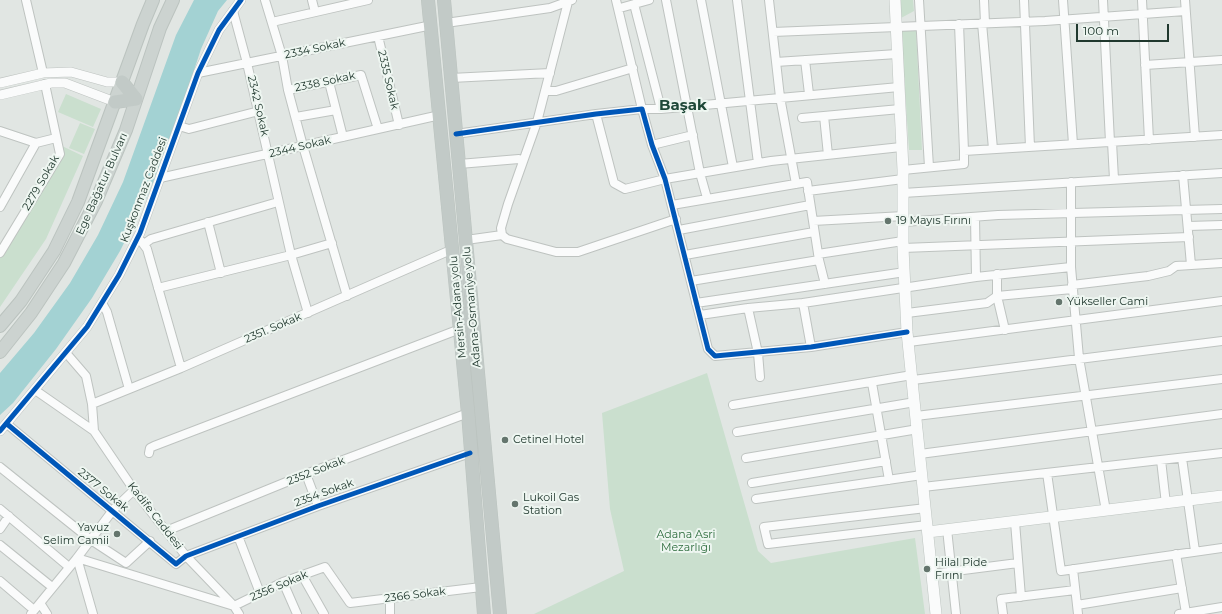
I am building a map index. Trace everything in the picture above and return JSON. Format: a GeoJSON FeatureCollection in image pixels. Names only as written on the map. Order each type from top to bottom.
{"type":"FeatureCollection","features":[{"type":"Feature","properties":{"kind":"highway","name":"Mersin-Adana yolu"},"geometry":{"type":"LineString","coordinates":[[428,0],[432,25],[468,413],[484,614]]}},
{"type":"Feature","properties":{"kind":"highway","name":"Adana-Osmaniye yolu"},"geometry":{"type":"LineString","coordinates":[[444,0],[500,614]]}},
{"type":"Feature","properties":{"kind":"highway"},"geometry":{"type":"LineString","coordinates":[[122,82],[136,99]]}},
{"type":"Feature","properties":{"kind":"highway"},"geometry":{"type":"LineString","coordinates":[[115,102],[136,99]]}},
{"type":"Feature","properties":{"kind":"main road","name":"Ege Bağatur Bulvarı"},"geometry":{"type":"LineString","coordinates":[[0,326],[21,301],[57,244],[78,202],[143,24],[154,0]]}},
{"type":"Feature","properties":{"kind":"main road","name":"Ege Bağatur Bulvarı"},"geometry":{"type":"LineString","coordinates":[[0,352],[31,313],[64,263],[96,201],[126,130],[160,28],[174,0]]}},
{"type":"Feature","properties":{"kind":"main road"},"geometry":{"type":"LineString","coordinates":[[895,0],[903,174],[903,244],[908,337],[936,614]]}},
{"type":"Feature","properties":{"kind":"main road"},"geometry":{"type":"LineString","coordinates":[[928,528],[947,530],[1054,518],[1222,496]]}},
{"type":"Feature","properties":{"kind":"street"},"geometry":{"type":"LineString","coordinates":[[26,0],[43,73]]}},
{"type":"Feature","properties":{"kind":"street","name":"Kuşkonmaz Caddesi"},"geometry":{"type":"LineString","coordinates":[[3,428],[67,354],[88,327],[141,241],[160,178],[198,73],[219,30],[241,0]]}},
{"type":"Feature","properties":{"kind":"street"},"geometry":{"type":"LineString","coordinates":[[265,0],[282,56],[288,90],[347,296]]}},
{"type":"Feature","properties":{"kind":"street"},"geometry":{"type":"LineString","coordinates":[[312,0],[315,12]]}},
{"type":"Feature","properties":{"kind":"street"},"geometry":{"type":"LineString","coordinates":[[272,22],[368,0]]}},
{"type":"Feature","properties":{"kind":"street"},"geometry":{"type":"LineString","coordinates":[[616,0],[620,8],[642,109],[652,145],[666,179],[708,349],[717,357],[908,337],[1005,330],[1222,301]]}},
{"type":"Feature","properties":{"kind":"street"},"geometry":{"type":"LineString","coordinates":[[620,8],[649,0]]}},
{"type":"Feature","properties":{"kind":"street"},"geometry":{"type":"LineString","coordinates":[[666,0],[692,135],[707,198]]}},
{"type":"Feature","properties":{"kind":"street"},"geometry":{"type":"LineString","coordinates":[[701,0],[733,167]]}},
{"type":"Feature","properties":{"kind":"street"},"geometry":{"type":"LineString","coordinates":[[737,0],[758,163]]}},
{"type":"Feature","properties":{"kind":"street"},"geometry":{"type":"LineString","coordinates":[[769,0],[780,97],[796,184]]}},
{"type":"Feature","properties":{"kind":"street"},"geometry":{"type":"LineString","coordinates":[[919,0],[929,167]]}},
{"type":"Feature","properties":{"kind":"street"},"geometry":{"type":"LineString","coordinates":[[984,0],[984,23],[993,149]]}},
{"type":"Feature","properties":{"kind":"street"},"geometry":{"type":"LineString","coordinates":[[1024,0],[1030,147]]}},
{"type":"Feature","properties":{"kind":"street"},"geometry":{"type":"LineString","coordinates":[[1063,0],[1073,144]]}},
{"type":"Feature","properties":{"kind":"street"},"geometry":{"type":"LineString","coordinates":[[1103,0],[1114,179]]}},
{"type":"Feature","properties":{"kind":"street"},"geometry":{"type":"LineString","coordinates":[[1142,0],[1149,140]]}},
{"type":"Feature","properties":{"kind":"street"},"geometry":{"type":"LineString","coordinates":[[1185,0],[1195,137]]}},
{"type":"Feature","properties":{"kind":"street"},"geometry":{"type":"LineString","coordinates":[[446,23],[550,8],[571,1]]}},
{"type":"Feature","properties":{"kind":"street"},"geometry":{"type":"LineString","coordinates":[[502,235],[502,228],[508,204],[537,122],[571,1]]}},
{"type":"Feature","properties":{"kind":"street"},"geometry":{"type":"LineString","coordinates":[[634,4],[661,109]]}},
{"type":"Feature","properties":{"kind":"street","name":"2342 Sokak"},"geometry":{"type":"LineString","coordinates":[[233,11],[248,63],[291,255],[308,313]]}},
{"type":"Feature","properties":{"kind":"street"},"geometry":{"type":"LineString","coordinates":[[773,32],[1026,22],[1185,11]]}},
{"type":"Feature","properties":{"kind":"street"},"geometry":{"type":"LineString","coordinates":[[808,191],[903,174],[929,167],[964,164],[959,24]]}},
{"type":"Feature","properties":{"kind":"street","name":"2334 Sokak"},"geometry":{"type":"LineString","coordinates":[[198,73],[432,25]]}},
{"type":"Feature","properties":{"kind":"street","name":"2335 Sokak"},"geometry":{"type":"LineString","coordinates":[[378,36],[399,125]]}},
{"type":"Feature","properties":{"kind":"street"},"geometry":{"type":"LineString","coordinates":[[776,62],[897,54]]}},
{"type":"Feature","properties":{"kind":"street"},"geometry":{"type":"LineString","coordinates":[[805,60],[809,94]]}},
{"type":"Feature","properties":{"kind":"street"},"geometry":{"type":"LineString","coordinates":[[1145,65],[1222,60]]}},
{"type":"Feature","properties":{"kind":"street"},"geometry":{"type":"LineString","coordinates":[[545,91],[556,91],[633,68]]}},
{"type":"Feature","properties":{"kind":"street"},"geometry":{"type":"LineString","coordinates":[[0,83],[43,73],[71,72],[107,82],[122,82]]}},
{"type":"Feature","properties":{"kind":"street"},"geometry":{"type":"LineString","coordinates":[[451,78],[550,73]]}},
{"type":"Feature","properties":{"kind":"street","name":"2338 Sokak"},"geometry":{"type":"LineString","coordinates":[[288,90],[361,75],[378,129]]}},
{"type":"Feature","properties":{"kind":"street"},"geometry":{"type":"LineString","coordinates":[[329,82],[343,137]]}},
{"type":"Feature","properties":{"kind":"street"},"geometry":{"type":"LineString","coordinates":[[0,95],[45,84],[65,83],[115,102]]}},
{"type":"Feature","properties":{"kind":"street","name":"2279 Sokak"},"geometry":{"type":"LineString","coordinates":[[0,253],[60,154],[45,84]]}},
{"type":"Feature","properties":{"kind":"street"},"geometry":{"type":"LineString","coordinates":[[456,134],[642,109],[661,109],[721,102],[899,87]]}},
{"type":"Feature","properties":{"kind":"street"},"geometry":{"type":"LineString","coordinates":[[802,118],[900,109]]}},
{"type":"Feature","properties":{"kind":"street"},"geometry":{"type":"LineString","coordinates":[[296,117],[336,110]]}},
{"type":"Feature","properties":{"kind":"street"},"geometry":{"type":"LineString","coordinates":[[179,126],[189,129],[259,111]]}},
{"type":"Feature","properties":{"kind":"street"},"geometry":{"type":"LineString","coordinates":[[596,114],[614,183],[625,189],[666,179],[758,163],[791,158],[901,147]]}},
{"type":"Feature","properties":{"kind":"street","name":"2344 Sokak"},"geometry":{"type":"LineString","coordinates":[[160,178],[440,115]]}},
{"type":"Feature","properties":{"kind":"street"},"geometry":{"type":"LineString","coordinates":[[824,116],[828,155]]}},
{"type":"Feature","properties":{"kind":"street"},"geometry":{"type":"LineString","coordinates":[[0,131],[36,143],[56,138]]}},
{"type":"Feature","properties":{"kind":"street"},"geometry":{"type":"LineString","coordinates":[[652,145],[692,135]]}},
{"type":"Feature","properties":{"kind":"street"},"geometry":{"type":"LineString","coordinates":[[964,151],[1222,135]]}},
{"type":"Feature","properties":{"kind":"street"},"geometry":{"type":"LineString","coordinates":[[0,207],[36,143]]}},
{"type":"Feature","properties":{"kind":"street"},"geometry":{"type":"LineString","coordinates":[[459,164],[514,159],[524,161]]}},
{"type":"Feature","properties":{"kind":"street"},"geometry":{"type":"LineString","coordinates":[[903,194],[1222,173]]}},
{"type":"Feature","properties":{"kind":"street"},"geometry":{"type":"LineString","coordinates":[[1183,175],[1191,265]]}},
{"type":"Feature","properties":{"kind":"street"},"geometry":{"type":"LineString","coordinates":[[672,205],[807,182],[818,257],[825,284]]}},
{"type":"Feature","properties":{"kind":"street"},"geometry":{"type":"LineString","coordinates":[[1071,182],[1071,267],[1079,358],[1106,511]]}},
{"type":"Feature","properties":{"kind":"street"},"geometry":{"type":"LineString","coordinates":[[181,368],[158,288],[141,241],[278,202]]}},
{"type":"Feature","properties":{"kind":"street"},"geometry":{"type":"LineString","coordinates":[[679,230],[810,205]]}},
{"type":"Feature","properties":{"kind":"street"},"geometry":{"type":"LineString","coordinates":[[813,221],[1222,209]]}},
{"type":"Feature","properties":{"kind":"street"},"geometry":{"type":"LineString","coordinates":[[975,217],[976,277]]}},
{"type":"Feature","properties":{"kind":"street"},"geometry":{"type":"LineString","coordinates":[[466,240],[502,235],[507,239],[556,252],[578,252],[676,219]]}},
{"type":"Feature","properties":{"kind":"street"},"geometry":{"type":"LineString","coordinates":[[208,222],[221,273]]}},
{"type":"Feature","properties":{"kind":"street"},"geometry":{"type":"LineString","coordinates":[[1188,226],[1222,225]]}},
{"type":"Feature","properties":{"kind":"street"},"geometry":{"type":"LineString","coordinates":[[685,255],[814,232]]}},
{"type":"Feature","properties":{"kind":"street"},"geometry":{"type":"LineString","coordinates":[[691,281],[818,257],[903,244],[975,246],[1189,237]]}},
{"type":"Feature","properties":{"kind":"street"},"geometry":{"type":"LineString","coordinates":[[158,288],[291,255],[332,243]]}},
{"type":"Feature","properties":{"kind":"street","name":"2351. Sokak"},"geometry":{"type":"LineString","coordinates":[[92,404],[181,368],[453,249]]}},
{"type":"Feature","properties":{"kind":"street"},"geometry":{"type":"LineString","coordinates":[[907,313],[987,303],[997,296],[1148,276],[1169,271],[1176,266],[1222,263]]}},
{"type":"Feature","properties":{"kind":"street"},"geometry":{"type":"LineString","coordinates":[[700,315],[748,308],[803,303],[997,274],[1071,267]]}},
{"type":"Feature","properties":{"kind":"street"},"geometry":{"type":"LineString","coordinates":[[696,303],[905,272]]}},
{"type":"Feature","properties":{"kind":"street"},"geometry":{"type":"LineString","coordinates":[[997,274],[997,296],[1005,330]]}},
{"type":"Feature","properties":{"kind":"street"},"geometry":{"type":"LineString","coordinates":[[102,303],[107,312],[129,389]]}},
{"type":"Feature","properties":{"kind":"street"},"geometry":{"type":"LineString","coordinates":[[803,303],[811,347]]}},
{"type":"Feature","properties":{"kind":"street"},"geometry":{"type":"LineString","coordinates":[[748,308],[758,353],[760,377]]}},
{"type":"Feature","properties":{"kind":"street"},"geometry":{"type":"LineString","coordinates":[[149,453],[150,448],[154,446],[460,329]]}},
{"type":"Feature","properties":{"kind":"street"},"geometry":{"type":"LineString","coordinates":[[733,405],[912,377],[1222,341]]}},
{"type":"Feature","properties":{"kind":"street","name":"Kadife Caddesi"},"geometry":{"type":"LineString","coordinates":[[67,354],[86,376],[92,404],[94,431]]}},
{"type":"Feature","properties":{"kind":"street"},"geometry":{"type":"LineString","coordinates":[[916,416],[1222,379]]}},
{"type":"Feature","properties":{"kind":"street"},"geometry":{"type":"LineString","coordinates":[[872,383],[878,408],[889,480]]}},
{"type":"Feature","properties":{"kind":"street","name":"Kadife Caddesi"},"geometry":{"type":"LineString","coordinates":[[35,390],[94,431],[134,490],[166,531],[186,556],[234,606],[239,614]]}},
{"type":"Feature","properties":{"kind":"street"},"geometry":{"type":"LineString","coordinates":[[737,432],[915,402]]}},
{"type":"Feature","properties":{"kind":"street","name":"2352 Sokak"},"geometry":{"type":"LineString","coordinates":[[166,531],[306,474],[468,413]]}},
{"type":"Feature","properties":{"kind":"street"},"geometry":{"type":"LineString","coordinates":[[920,454],[1222,414]]}},
{"type":"Feature","properties":{"kind":"street","name":"2377 Sokak"},"geometry":{"type":"LineString","coordinates":[[3,428],[113,510],[176,564],[186,556]]}},
{"type":"Feature","properties":{"kind":"street"},"geometry":{"type":"LineString","coordinates":[[746,458],[918,429]]}},
{"type":"Feature","properties":{"kind":"street","name":"2354 Sokak"},"geometry":{"type":"LineString","coordinates":[[186,556],[318,506],[470,453]]}},
{"type":"Feature","properties":{"kind":"street"},"geometry":{"type":"LineString","coordinates":[[923,487],[1222,453]]}},
{"type":"Feature","properties":{"kind":"street"},"geometry":{"type":"LineString","coordinates":[[1182,458],[1195,551]]}},
{"type":"Feature","properties":{"kind":"street"},"geometry":{"type":"LineString","coordinates":[[1161,460],[1166,504]]}},
{"type":"Feature","properties":{"kind":"street"},"geometry":{"type":"LineString","coordinates":[[752,483],[886,461]]}},
{"type":"Feature","properties":{"kind":"street"},"geometry":{"type":"LineString","coordinates":[[0,467],[91,540],[126,563],[150,541]]}},
{"type":"Feature","properties":{"kind":"street"},"geometry":{"type":"LineString","coordinates":[[1047,473],[1061,571],[1222,548]]}},
{"type":"Feature","properties":{"kind":"street"},"geometry":{"type":"LineString","coordinates":[[306,474],[318,506]]}},
{"type":"Feature","properties":{"kind":"street"},"geometry":{"type":"LineString","coordinates":[[756,499],[922,475]]}},
{"type":"Feature","properties":{"kind":"street"},"geometry":{"type":"LineString","coordinates":[[0,581],[33,612],[77,558],[113,510],[134,490]]}},
{"type":"Feature","properties":{"kind":"street"},"geometry":{"type":"LineString","coordinates":[[926,508],[764,527],[768,544],[928,528]]}},
{"type":"Feature","properties":{"kind":"street"},"geometry":{"type":"LineString","coordinates":[[0,510],[69,567]]}},
{"type":"Feature","properties":{"kind":"street"},"geometry":{"type":"LineString","coordinates":[[0,529],[9,516]]}},
{"type":"Feature","properties":{"kind":"street"},"geometry":{"type":"LineString","coordinates":[[1014,522],[1021,597]]}},
{"type":"Feature","properties":{"kind":"street"},"geometry":{"type":"LineString","coordinates":[[947,530],[956,614]]}},
{"type":"Feature","properties":{"kind":"street"},"geometry":{"type":"LineString","coordinates":[[238,536],[260,593]]}},
{"type":"Feature","properties":{"kind":"street"},"geometry":{"type":"LineString","coordinates":[[0,545],[52,587]]}},
{"type":"Feature","properties":{"kind":"street"},"geometry":{"type":"LineString","coordinates":[[1176,554],[1182,588],[1182,613],[1222,607]]}},
{"type":"Feature","properties":{"kind":"street"},"geometry":{"type":"LineString","coordinates":[[77,558],[234,606]]}},
{"type":"Feature","properties":{"kind":"street"},"geometry":{"type":"LineString","coordinates":[[77,558],[93,614]]}},
{"type":"Feature","properties":{"kind":"street"},"geometry":{"type":"LineString","coordinates":[[932,574],[1018,563]]}},
{"type":"Feature","properties":{"kind":"street","name":"2356 Sokak"},"geometry":{"type":"LineString","coordinates":[[234,606],[283,582],[325,567],[350,603]]}},
{"type":"Feature","properties":{"kind":"street"},"geometry":{"type":"LineString","coordinates":[[1073,569],[1078,614]]}},
{"type":"Feature","properties":{"kind":"street"},"geometry":{"type":"LineString","coordinates":[[302,575],[324,614]]}},
{"type":"Feature","properties":{"kind":"street"},"geometry":{"type":"LineString","coordinates":[[283,582],[297,614]]}},
{"type":"Feature","properties":{"kind":"street","name":"2366 Sokak"},"geometry":{"type":"LineString","coordinates":[[350,603],[481,587]]}},
{"type":"Feature","properties":{"kind":"street"},"geometry":{"type":"LineString","coordinates":[[1077,605],[1182,588]]}},
{"type":"Feature","properties":{"kind":"street"},"geometry":{"type":"LineString","coordinates":[[1003,614],[1001,599],[1075,590]]}},
{"type":"Feature","properties":{"kind":"street"},"geometry":{"type":"LineString","coordinates":[[390,598],[390,614]]}},
{"type":"Feature","properties":{"kind":"street"},"geometry":{"type":"LineString","coordinates":[[40,603],[47,614]]}},
{"type":"Feature","properties":{"kind":"green space"},"geometry":{"type":"Polygon","coordinates":[[[900,0],[913,0],[914,11],[901,18],[900,0]]]}},
{"type":"Feature","properties":{"kind":"green space"},"geometry":{"type":"Polygon","coordinates":[[[916,29],[922,150],[909,150],[901,30],[916,29]]]}},
{"type":"Feature","properties":{"kind":"green space"},"geometry":{"type":"Polygon","coordinates":[[[66,94],[101,109],[93,127],[58,112],[66,94]]]}},
{"type":"Feature","properties":{"kind":"green space"},"geometry":{"type":"Polygon","coordinates":[[[80,123],[95,129],[84,154],[69,148],[80,123]]]}},
{"type":"Feature","properties":{"kind":"green space"},"geometry":{"type":"Polygon","coordinates":[[[62,146],[83,156],[46,239],[0,307],[0,257],[61,157],[62,146]]]}},
{"type":"Feature","properties":{"kind":"green space","name":"Adana Asri Mezarlığı"},"geometry":{"type":"Polygon","coordinates":[[[707,373],[758,551],[771,563],[915,538],[925,614],[534,614],[624,571],[610,509],[602,413],[707,373]]]}},
{"type":"Feature","properties":{"kind":"water"},"geometry":{"type":"Polygon","coordinates":[[[194,0],[227,0],[218,11],[201,49],[177,122],[148,195],[120,251],[92,298],[56,349],[13,403],[0,415],[0,373],[34,333],[70,283],[98,235],[123,182],[176,35],[194,0]]]}},
{"type":"Feature","properties":{"kind":"cycle path"},"geometry":{"type":"LineString","coordinates":[[0,431],[87,327],[119,275],[140,233],[198,73],[219,30],[241,0]]}},
{"type":"Feature","properties":{"kind":"cycle path"},"geometry":{"type":"LineString","coordinates":[[456,134],[642,109],[652,145],[665,179],[708,349],[715,356],[811,347],[907,332]]}},
{"type":"Feature","properties":{"kind":"cycle path"},"geometry":{"type":"LineString","coordinates":[[7,424],[176,564],[186,556],[318,506],[470,453]]}},
{"type":"Feature","properties":{"kind":"place","name":"19 Mayıs Fırını"},"geometry":{"type":"Point","coordinates":[888,221]}},
{"type":"Feature","properties":{"kind":"place","name":"Yükseller Cami"},"geometry":{"type":"Point","coordinates":[1059,302]}},
{"type":"Feature","properties":{"kind":"place","name":"Cetinel Hotel"},"geometry":{"type":"Point","coordinates":[505,440]}},
{"type":"Feature","properties":{"kind":"place","name":"Lukoil Gas Station"},"geometry":{"type":"Point","coordinates":[515,504]}},
{"type":"Feature","properties":{"kind":"place","name":"Yavuz Selim Camii"},"geometry":{"type":"Point","coordinates":[117,534]}},
{"type":"Feature","properties":{"kind":"place","name":"Hilal Pide Fırını"},"geometry":{"type":"Point","coordinates":[927,569]}},
{"type":"Feature","properties":{"kind":"district","name":"Başak"},"geometry":{"type":"Point","coordinates":[683,106]}}]}
